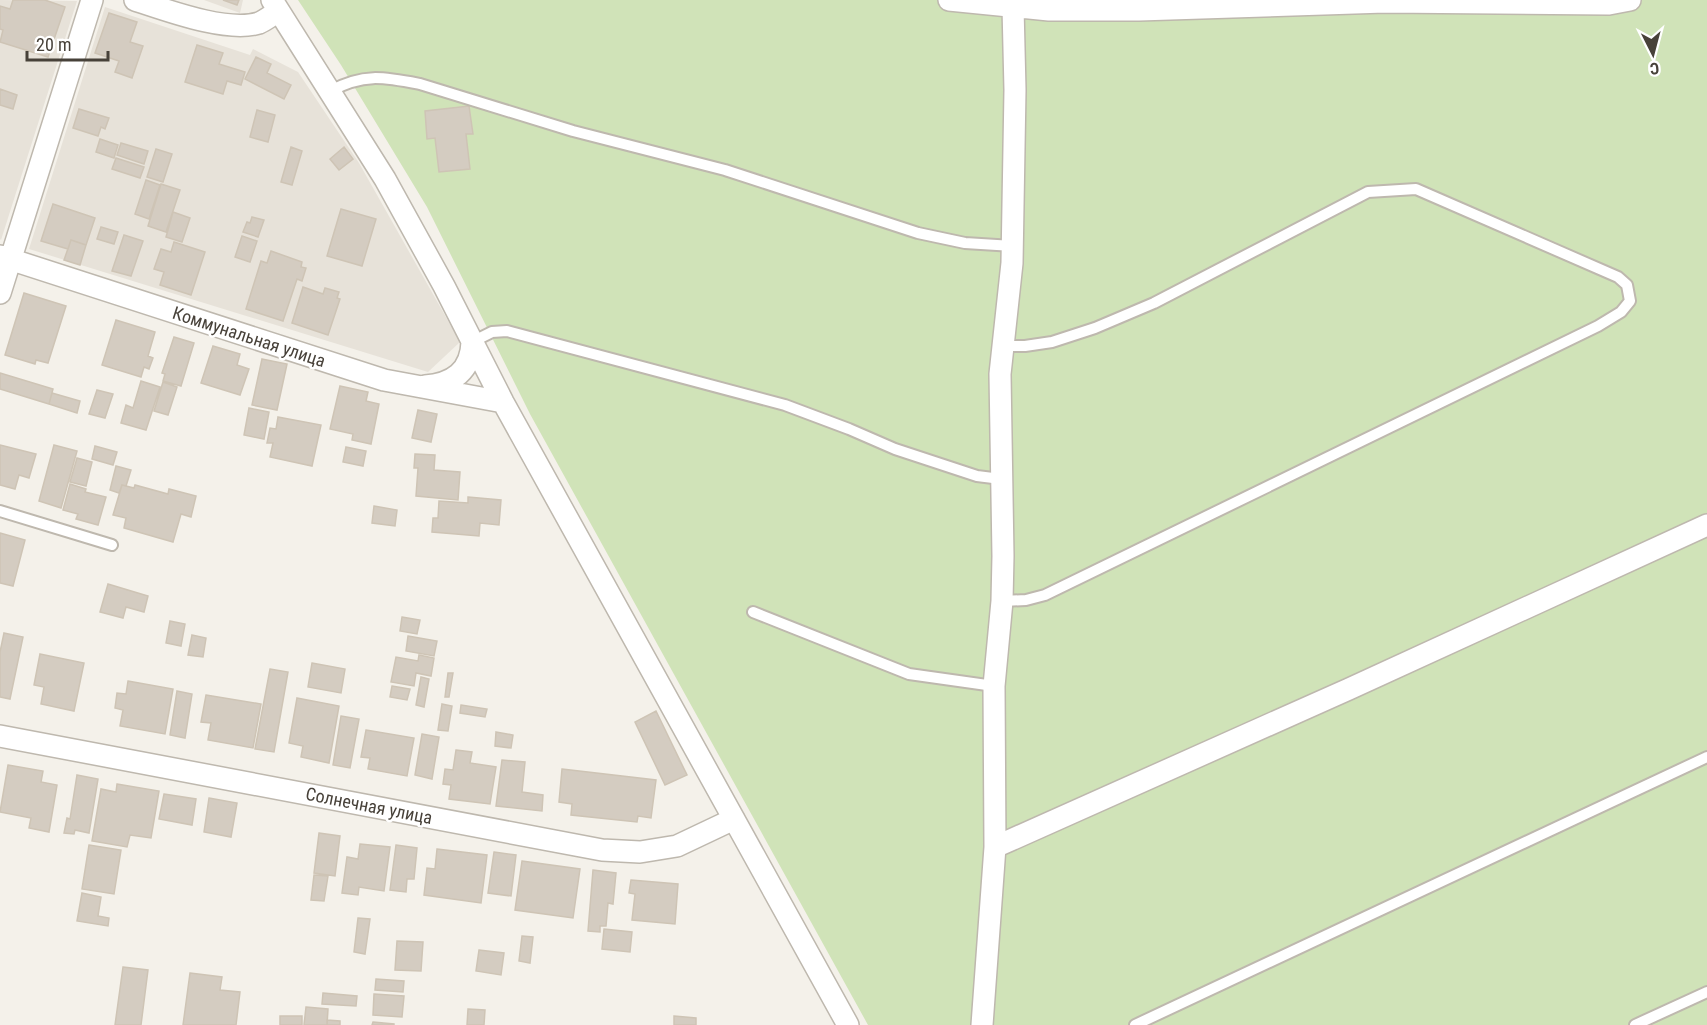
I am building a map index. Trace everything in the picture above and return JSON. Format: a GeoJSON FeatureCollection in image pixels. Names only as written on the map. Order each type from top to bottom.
{"type":"FeatureCollection","features":[{"type":"Feature","properties":{"kind":"street"},"geometry":{"type":"LineString","coordinates":[[0,293],[5,258],[92,0]]}},
{"type":"Feature","properties":{"kind":"street"},"geometry":{"type":"LineString","coordinates":[[135,0],[185,15],[238,25],[259,22],[276,5],[385,179],[502,402],[848,1025]]}},
{"type":"Feature","properties":{"kind":"street"},"geometry":{"type":"LineString","coordinates":[[950,0],[1139,10],[1385,2],[1609,4],[1630,0]]}},
{"type":"Feature","properties":{"kind":"street"},"geometry":{"type":"LineString","coordinates":[[982,1025],[995,847],[994,686],[1002,601],[1000,374],[1013,246],[1014,4]]}},
{"type":"Feature","properties":{"kind":"street","name":"Коммунальная улица"},"geometry":{"type":"LineString","coordinates":[[5,258],[384,380],[502,402]]}},
{"type":"Feature","properties":{"kind":"street"},"geometry":{"type":"LineString","coordinates":[[415,387],[441,384],[458,375],[469,360],[472,342]]}},
{"type":"Feature","properties":{"kind":"street"},"geometry":{"type":"LineString","coordinates":[[995,847],[1328,699],[1707,525]]}},
{"type":"Feature","properties":{"kind":"street","name":"Солнечная улица"},"geometry":{"type":"LineString","coordinates":[[0,736],[602,850],[640,852],[677,846],[734,819]]}},
{"type":"Feature","properties":{"kind":"lane"},"geometry":{"type":"LineString","coordinates":[[330,91],[362,78],[395,79],[420,84],[573,131],[725,170],[918,233],[965,243],[1013,246]]}},
{"type":"Feature","properties":{"kind":"lane"},"geometry":{"type":"LineString","coordinates":[[1002,601],[1026,600],[1045,595],[1598,326],[1621,312],[1630,301],[1627,285],[1618,277],[1416,189],[1408,189],[1368,192],[1154,303],[1095,328],[1052,342],[1004,346]]}},
{"type":"Feature","properties":{"kind":"lane"},"geometry":{"type":"LineString","coordinates":[[472,342],[492,332],[507,331],[785,405],[894,449],[977,476],[1001,479]]}},
{"type":"Feature","properties":{"kind":"lane"},"geometry":{"type":"LineString","coordinates":[[0,511],[112,545]]}},
{"type":"Feature","properties":{"kind":"lane"},"geometry":{"type":"LineString","coordinates":[[753,612],[909,674],[994,686]]}},
{"type":"Feature","properties":{"kind":"lane"},"geometry":{"type":"LineString","coordinates":[[1136,1025],[1707,758]]}},
{"type":"Feature","properties":{"kind":"lane"},"geometry":{"type":"LineString","coordinates":[[1635,1025],[1707,992]]}},
{"type":"Feature","properties":{"kind":"shaded area"},"geometry":{"type":"Polygon","coordinates":[[[0,0],[77,1],[1,240],[0,239],[0,0]]]}},
{"type":"Feature","properties":{"kind":"shaded area"},"geometry":{"type":"Polygon","coordinates":[[[204,0],[243,0],[240,13],[204,0]]]}},
{"type":"Feature","properties":{"kind":"shaded area"},"geometry":{"type":"Polygon","coordinates":[[[105,7],[250,55],[253,49],[298,72],[359,163],[460,342],[428,372],[29,249],[105,7]]]}},
{"type":"Feature","properties":{"kind":"green space"},"geometry":{"type":"Polygon","coordinates":[[[298,0],[1707,0],[1707,1025],[868,1025],[530,414],[427,207],[341,65],[298,0]]]}},
{"type":"Feature","properties":{"kind":"building"},"geometry":{"type":"Polygon","coordinates":[[[13,0],[45,0],[65,7],[48,57],[0,42],[3,30],[0,29],[0,6],[10,9],[13,0]]]}},
{"type":"Feature","properties":{"kind":"building"},"geometry":{"type":"Polygon","coordinates":[[[223,0],[239,0],[237,5],[223,0]]]}},
{"type":"Feature","properties":{"kind":"building"},"geometry":{"type":"Polygon","coordinates":[[[109,13],[137,22],[130,42],[143,46],[132,78],[115,72],[119,61],[95,53],[109,13]]]}},
{"type":"Feature","properties":{"kind":"building"},"geometry":{"type":"Polygon","coordinates":[[[197,45],[223,53],[219,64],[245,72],[241,85],[227,81],[223,94],[185,82],[197,45]]]}},
{"type":"Feature","properties":{"kind":"building"},"geometry":{"type":"Polygon","coordinates":[[[256,57],[271,64],[267,73],[291,85],[284,99],[245,79],[256,57]]]}},
{"type":"Feature","properties":{"kind":"building"},"geometry":{"type":"Polygon","coordinates":[[[0,89],[17,95],[13,109],[0,105],[0,89]]]}},
{"type":"Feature","properties":{"kind":"building"},"geometry":{"type":"Polygon","coordinates":[[[469,106],[473,134],[466,134],[470,169],[439,172],[435,138],[427,139],[425,111],[469,106]]]}},
{"type":"Feature","properties":{"kind":"building"},"geometry":{"type":"Polygon","coordinates":[[[79,109],[109,118],[105,129],[101,127],[98,136],[73,128],[79,109]]]}},
{"type":"Feature","properties":{"kind":"building"},"geometry":{"type":"Polygon","coordinates":[[[257,110],[275,115],[268,142],[250,137],[257,110]]]}},
{"type":"Feature","properties":{"kind":"building"},"geometry":{"type":"Polygon","coordinates":[[[100,139],[118,145],[114,158],[96,152],[100,139]]]}},
{"type":"Feature","properties":{"kind":"building"},"geometry":{"type":"Polygon","coordinates":[[[121,143],[148,151],[144,164],[117,155],[121,143]]]}},
{"type":"Feature","properties":{"kind":"building"},"geometry":{"type":"Polygon","coordinates":[[[291,147],[302,151],[292,185],[281,182],[291,147]]]}},
{"type":"Feature","properties":{"kind":"building"},"geometry":{"type":"Polygon","coordinates":[[[344,147],[353,159],[339,170],[330,159],[344,147]]]}},
{"type":"Feature","properties":{"kind":"building"},"geometry":{"type":"Polygon","coordinates":[[[156,149],[172,154],[163,182],[147,177],[156,149]]]}},
{"type":"Feature","properties":{"kind":"building"},"geometry":{"type":"Polygon","coordinates":[[[116,158],[144,167],[140,178],[112,169],[116,158]]]}},
{"type":"Feature","properties":{"kind":"building"},"geometry":{"type":"Polygon","coordinates":[[[146,180],[160,185],[149,219],[135,214],[146,180]]]}},
{"type":"Feature","properties":{"kind":"building"},"geometry":{"type":"Polygon","coordinates":[[[161,184],[180,190],[166,232],[148,226],[161,184]]]}},
{"type":"Feature","properties":{"kind":"building"},"geometry":{"type":"Polygon","coordinates":[[[53,204],[95,218],[86,245],[71,240],[68,249],[41,241],[53,204]]]}},
{"type":"Feature","properties":{"kind":"building"},"geometry":{"type":"Polygon","coordinates":[[[341,209],[376,219],[362,266],[327,256],[341,209]]]}},
{"type":"Feature","properties":{"kind":"building"},"geometry":{"type":"Polygon","coordinates":[[[173,212],[190,218],[182,242],[166,237],[173,212]]]}},
{"type":"Feature","properties":{"kind":"building"},"geometry":{"type":"Polygon","coordinates":[[[252,217],[264,220],[258,237],[243,232],[252,217]]]}},
{"type":"Feature","properties":{"kind":"building"},"geometry":{"type":"Polygon","coordinates":[[[101,227],[118,232],[114,244],[97,239],[101,227]]]}},
{"type":"Feature","properties":{"kind":"building"},"geometry":{"type":"Polygon","coordinates":[[[124,235],[143,241],[131,276],[112,271],[124,235]]]}},
{"type":"Feature","properties":{"kind":"building"},"geometry":{"type":"Polygon","coordinates":[[[242,236],[257,241],[250,262],[235,257],[242,236]]]}},
{"type":"Feature","properties":{"kind":"building"},"geometry":{"type":"Polygon","coordinates":[[[71,240],[86,245],[80,265],[64,260],[71,240]]]}},
{"type":"Feature","properties":{"kind":"building"},"geometry":{"type":"Polygon","coordinates":[[[174,242],[205,252],[191,295],[160,285],[164,272],[154,269],[161,249],[171,252],[174,242]]]}},
{"type":"Feature","properties":{"kind":"building"},"geometry":{"type":"Polygon","coordinates":[[[271,251],[302,262],[301,267],[306,268],[302,281],[297,279],[283,321],[246,309],[261,261],[267,263],[271,251]]]}},
{"type":"Feature","properties":{"kind":"building"},"geometry":{"type":"Polygon","coordinates":[[[303,287],[323,294],[325,288],[339,292],[337,298],[340,299],[328,335],[292,323],[303,287]]]}},
{"type":"Feature","properties":{"kind":"building"},"geometry":{"type":"Polygon","coordinates":[[[24,293],[66,306],[48,363],[36,360],[35,364],[5,355],[24,293]]]}},
{"type":"Feature","properties":{"kind":"building"},"geometry":{"type":"Polygon","coordinates":[[[116,320],[155,332],[148,356],[153,358],[149,369],[144,367],[141,377],[102,365],[116,320]]]}},
{"type":"Feature","properties":{"kind":"building"},"geometry":{"type":"Polygon","coordinates":[[[174,337],[194,343],[181,386],[163,381],[165,374],[162,373],[174,337]]]}},
{"type":"Feature","properties":{"kind":"building"},"geometry":{"type":"Polygon","coordinates":[[[213,346],[240,354],[237,365],[249,369],[240,395],[201,383],[213,346]]]}},
{"type":"Feature","properties":{"kind":"building"},"geometry":{"type":"Polygon","coordinates":[[[262,359],[287,364],[277,410],[252,405],[262,359]]]}},
{"type":"Feature","properties":{"kind":"building"},"geometry":{"type":"Polygon","coordinates":[[[0,373],[53,389],[49,404],[0,389],[0,373]]]}},
{"type":"Feature","properties":{"kind":"building"},"geometry":{"type":"Polygon","coordinates":[[[141,381],[160,387],[146,430],[121,423],[126,405],[133,408],[141,381]]]}},
{"type":"Feature","properties":{"kind":"building"},"geometry":{"type":"Polygon","coordinates":[[[163,382],[177,387],[168,415],[154,411],[163,382]]]}},
{"type":"Feature","properties":{"kind":"building"},"geometry":{"type":"Polygon","coordinates":[[[340,386],[368,392],[366,401],[379,404],[371,444],[352,440],[353,434],[330,429],[340,386]]]}},
{"type":"Feature","properties":{"kind":"building"},"geometry":{"type":"Polygon","coordinates":[[[97,390],[113,394],[105,418],[89,414],[97,390]]]}},
{"type":"Feature","properties":{"kind":"building"},"geometry":{"type":"Polygon","coordinates":[[[52,393],[80,401],[77,413],[49,404],[52,393]]]}},
{"type":"Feature","properties":{"kind":"building"},"geometry":{"type":"Polygon","coordinates":[[[249,408],[269,412],[264,439],[244,435],[249,408]]]}},
{"type":"Feature","properties":{"kind":"building"},"geometry":{"type":"Polygon","coordinates":[[[418,410],[437,414],[431,442],[412,438],[418,410]]]}},
{"type":"Feature","properties":{"kind":"building"},"geometry":{"type":"Polygon","coordinates":[[[278,417],[321,425],[312,466],[270,457],[273,443],[267,443],[270,428],[276,429],[278,417]]]}},
{"type":"Feature","properties":{"kind":"building"},"geometry":{"type":"Polygon","coordinates":[[[0,445],[36,454],[29,478],[19,475],[15,489],[0,485],[0,445]]]}},
{"type":"Feature","properties":{"kind":"building"},"geometry":{"type":"Polygon","coordinates":[[[54,445],[77,451],[61,508],[39,501],[54,445]]]}},
{"type":"Feature","properties":{"kind":"building"},"geometry":{"type":"Polygon","coordinates":[[[95,446],[117,452],[113,465],[92,459],[95,446]]]}},
{"type":"Feature","properties":{"kind":"building"},"geometry":{"type":"Polygon","coordinates":[[[346,447],[366,451],[363,466],[343,462],[346,447]]]}},
{"type":"Feature","properties":{"kind":"building"},"geometry":{"type":"Polygon","coordinates":[[[415,454],[435,455],[434,470],[460,472],[458,500],[416,496],[418,468],[414,468],[415,454]]]}},
{"type":"Feature","properties":{"kind":"building"},"geometry":{"type":"Polygon","coordinates":[[[77,458],[92,462],[86,486],[70,482],[77,458]]]}},
{"type":"Feature","properties":{"kind":"building"},"geometry":{"type":"Polygon","coordinates":[[[116,466],[131,470],[126,486],[122,485],[119,493],[110,490],[116,466]]]}},
{"type":"Feature","properties":{"kind":"building"},"geometry":{"type":"Polygon","coordinates":[[[70,484],[86,489],[85,492],[106,497],[98,525],[76,519],[78,514],[63,510],[70,484]]]}},
{"type":"Feature","properties":{"kind":"building"},"geometry":{"type":"Polygon","coordinates":[[[122,485],[134,488],[135,485],[168,494],[169,489],[196,496],[191,517],[181,514],[173,542],[124,528],[126,518],[113,515],[122,485]]]}},
{"type":"Feature","properties":{"kind":"building"},"geometry":{"type":"Polygon","coordinates":[[[468,497],[501,500],[499,525],[480,523],[479,536],[432,532],[433,518],[438,518],[439,501],[468,503],[468,497]]]}},
{"type":"Feature","properties":{"kind":"building"},"geometry":{"type":"Polygon","coordinates":[[[374,506],[397,510],[395,526],[372,523],[374,506]]]}},
{"type":"Feature","properties":{"kind":"building"},"geometry":{"type":"Polygon","coordinates":[[[0,533],[25,540],[13,586],[0,583],[0,533]]]}},
{"type":"Feature","properties":{"kind":"building"},"geometry":{"type":"Polygon","coordinates":[[[108,584],[148,596],[144,612],[126,607],[123,618],[100,612],[108,584]]]}},
{"type":"Feature","properties":{"kind":"building"},"geometry":{"type":"Polygon","coordinates":[[[402,617],[420,620],[417,634],[400,631],[402,617]]]}},
{"type":"Feature","properties":{"kind":"building"},"geometry":{"type":"Polygon","coordinates":[[[170,621],[185,624],[181,646],[166,643],[170,621]]]}},
{"type":"Feature","properties":{"kind":"building"},"geometry":{"type":"Polygon","coordinates":[[[4,633],[23,637],[10,699],[0,697],[0,652],[4,633]]]}},
{"type":"Feature","properties":{"kind":"building"},"geometry":{"type":"Polygon","coordinates":[[[192,635],[206,638],[203,657],[188,655],[192,635]]]}},
{"type":"Feature","properties":{"kind":"building"},"geometry":{"type":"Polygon","coordinates":[[[408,636],[437,641],[434,656],[406,651],[408,636]]]}},
{"type":"Feature","properties":{"kind":"building"},"geometry":{"type":"Polygon","coordinates":[[[40,654],[84,663],[74,711],[41,704],[44,687],[34,685],[40,654]]]}},
{"type":"Feature","properties":{"kind":"building"},"geometry":{"type":"Polygon","coordinates":[[[419,655],[434,658],[431,676],[416,673],[414,686],[391,682],[396,657],[418,661],[419,655]]]}},
{"type":"Feature","properties":{"kind":"building"},"geometry":{"type":"Polygon","coordinates":[[[312,663],[345,669],[341,693],[308,687],[312,663]]]}},
{"type":"Feature","properties":{"kind":"building"},"geometry":{"type":"Polygon","coordinates":[[[270,669],[288,672],[274,752],[255,749],[270,669]]]}},
{"type":"Feature","properties":{"kind":"building"},"geometry":{"type":"Polygon","coordinates":[[[448,673],[453,673],[449,697],[445,697],[448,673]]]}},
{"type":"Feature","properties":{"kind":"building"},"geometry":{"type":"Polygon","coordinates":[[[421,677],[429,679],[424,707],[416,705],[421,677]]]}},
{"type":"Feature","properties":{"kind":"building"},"geometry":{"type":"Polygon","coordinates":[[[128,681],[173,689],[165,734],[120,726],[123,710],[115,708],[117,693],[126,694],[128,681]]]}},
{"type":"Feature","properties":{"kind":"building"},"geometry":{"type":"Polygon","coordinates":[[[392,686],[410,689],[407,700],[390,697],[392,686]]]}},
{"type":"Feature","properties":{"kind":"building"},"geometry":{"type":"Polygon","coordinates":[[[177,691],[192,694],[185,738],[170,735],[177,691]]]}},
{"type":"Feature","properties":{"kind":"building"},"geometry":{"type":"Polygon","coordinates":[[[206,695],[261,704],[253,748],[208,740],[211,723],[201,722],[206,695]]]}},
{"type":"Feature","properties":{"kind":"building"},"geometry":{"type":"Polygon","coordinates":[[[297,698],[339,706],[329,763],[301,757],[303,746],[289,743],[297,698]]]}},
{"type":"Feature","properties":{"kind":"building"},"geometry":{"type":"Polygon","coordinates":[[[442,704],[452,706],[448,731],[438,730],[442,704]]]}},
{"type":"Feature","properties":{"kind":"building"},"geometry":{"type":"Polygon","coordinates":[[[461,705],[487,709],[485,717],[460,713],[461,705]]]}},
{"type":"Feature","properties":{"kind":"building"},"geometry":{"type":"Polygon","coordinates":[[[656,711],[687,775],[665,785],[635,722],[656,711]]]}},
{"type":"Feature","properties":{"kind":"building"},"geometry":{"type":"Polygon","coordinates":[[[341,716],[359,719],[350,768],[333,765],[341,716]]]}},
{"type":"Feature","properties":{"kind":"building"},"geometry":{"type":"Polygon","coordinates":[[[366,730],[414,738],[407,776],[368,769],[370,758],[361,757],[366,730]]]}},
{"type":"Feature","properties":{"kind":"building"},"geometry":{"type":"Polygon","coordinates":[[[496,732],[513,735],[511,748],[495,746],[496,732]]]}},
{"type":"Feature","properties":{"kind":"building"},"geometry":{"type":"Polygon","coordinates":[[[422,734],[439,737],[432,779],[415,775],[422,734]]]}},
{"type":"Feature","properties":{"kind":"building"},"geometry":{"type":"Polygon","coordinates":[[[456,750],[472,752],[470,763],[496,767],[490,804],[449,799],[451,785],[443,784],[445,769],[453,770],[456,750]]]}},
{"type":"Feature","properties":{"kind":"building"},"geometry":{"type":"Polygon","coordinates":[[[502,760],[525,762],[522,792],[543,795],[542,811],[496,806],[502,760]]]}},
{"type":"Feature","properties":{"kind":"building"},"geometry":{"type":"Polygon","coordinates":[[[8,765],[43,771],[41,782],[57,785],[49,832],[29,828],[31,818],[0,812],[8,765]]]}},
{"type":"Feature","properties":{"kind":"building"},"geometry":{"type":"Polygon","coordinates":[[[562,769],[656,780],[651,818],[638,816],[637,822],[571,815],[572,804],[559,802],[562,769]]]}},
{"type":"Feature","properties":{"kind":"building"},"geometry":{"type":"Polygon","coordinates":[[[77,775],[98,779],[89,833],[75,830],[74,834],[64,833],[67,818],[70,819],[77,775]]]}},
{"type":"Feature","properties":{"kind":"building"},"geometry":{"type":"Polygon","coordinates":[[[117,784],[159,791],[151,838],[130,835],[127,847],[92,841],[101,789],[116,792],[117,784]]]}},
{"type":"Feature","properties":{"kind":"building"},"geometry":{"type":"Polygon","coordinates":[[[164,794],[196,799],[192,825],[159,819],[164,794]]]}},
{"type":"Feature","properties":{"kind":"building"},"geometry":{"type":"Polygon","coordinates":[[[209,798],[237,803],[231,837],[204,832],[209,798]]]}},
{"type":"Feature","properties":{"kind":"building"},"geometry":{"type":"Polygon","coordinates":[[[319,833],[340,836],[335,876],[314,873],[319,833]]]}},
{"type":"Feature","properties":{"kind":"building"},"geometry":{"type":"Polygon","coordinates":[[[360,844],[390,847],[384,891],[359,887],[358,895],[342,893],[347,857],[358,859],[360,844]]]}},
{"type":"Feature","properties":{"kind":"building"},"geometry":{"type":"Polygon","coordinates":[[[89,845],[121,850],[114,894],[82,889],[89,845]]]}},
{"type":"Feature","properties":{"kind":"building"},"geometry":{"type":"Polygon","coordinates":[[[396,845],[417,848],[414,879],[407,879],[406,892],[390,890],[396,845]]]}},
{"type":"Feature","properties":{"kind":"building"},"geometry":{"type":"Polygon","coordinates":[[[437,849],[487,855],[481,903],[424,895],[427,868],[435,869],[437,849]]]}},
{"type":"Feature","properties":{"kind":"building"},"geometry":{"type":"Polygon","coordinates":[[[494,852],[516,855],[511,896],[488,893],[494,852]]]}},
{"type":"Feature","properties":{"kind":"building"},"geometry":{"type":"Polygon","coordinates":[[[522,861],[580,869],[573,918],[515,910],[522,861]]]}},
{"type":"Feature","properties":{"kind":"building"},"geometry":{"type":"Polygon","coordinates":[[[593,870],[616,873],[613,904],[608,903],[606,926],[600,926],[600,932],[588,931],[593,870]]]}},
{"type":"Feature","properties":{"kind":"building"},"geometry":{"type":"Polygon","coordinates":[[[314,875],[328,876],[324,901],[311,900],[314,875]]]}},
{"type":"Feature","properties":{"kind":"building"},"geometry":{"type":"Polygon","coordinates":[[[631,880],[678,884],[675,924],[632,920],[635,894],[629,893],[631,880]]]}},
{"type":"Feature","properties":{"kind":"building"},"geometry":{"type":"Polygon","coordinates":[[[82,893],[101,897],[98,916],[109,918],[108,926],[77,921],[82,893]]]}},
{"type":"Feature","properties":{"kind":"building"},"geometry":{"type":"Polygon","coordinates":[[[358,918],[370,919],[365,954],[354,952],[358,918]]]}},
{"type":"Feature","properties":{"kind":"building"},"geometry":{"type":"Polygon","coordinates":[[[604,929],[632,932],[630,952],[602,949],[604,929]]]}},
{"type":"Feature","properties":{"kind":"building"},"geometry":{"type":"Polygon","coordinates":[[[522,936],[533,937],[530,963],[519,961],[522,936]]]}},
{"type":"Feature","properties":{"kind":"building"},"geometry":{"type":"Polygon","coordinates":[[[397,941],[423,942],[421,971],[395,970],[397,941]]]}},
{"type":"Feature","properties":{"kind":"building"},"geometry":{"type":"Polygon","coordinates":[[[479,950],[504,953],[501,975],[476,971],[479,950]]]}},
{"type":"Feature","properties":{"kind":"building"},"geometry":{"type":"Polygon","coordinates":[[[123,967],[148,970],[141,1025],[115,1025],[123,967]]]}},
{"type":"Feature","properties":{"kind":"building"},"geometry":{"type":"Polygon","coordinates":[[[190,973],[222,977],[220,990],[240,992],[236,1025],[183,1025],[190,973]]]}},
{"type":"Feature","properties":{"kind":"building"},"geometry":{"type":"Polygon","coordinates":[[[376,979],[404,981],[403,992],[375,990],[376,979]]]}},
{"type":"Feature","properties":{"kind":"building"},"geometry":{"type":"Polygon","coordinates":[[[323,993],[357,996],[356,1006],[322,1004],[323,993]]]}},
{"type":"Feature","properties":{"kind":"building"},"geometry":{"type":"Polygon","coordinates":[[[374,994],[404,996],[402,1017],[373,1015],[374,994]]]}},
{"type":"Feature","properties":{"kind":"building"},"geometry":{"type":"Polygon","coordinates":[[[306,1007],[328,1009],[327,1025],[304,1025],[306,1007]]]}},
{"type":"Feature","properties":{"kind":"building"},"geometry":{"type":"Polygon","coordinates":[[[468,1009],[485,1010],[484,1025],[467,1025],[468,1009]]]}},
{"type":"Feature","properties":{"kind":"building"},"geometry":{"type":"Polygon","coordinates":[[[280,1016],[302,1016],[302,1025],[280,1025],[280,1016]]]}},
{"type":"Feature","properties":{"kind":"building"},"geometry":{"type":"Polygon","coordinates":[[[674,1016],[696,1018],[696,1025],[674,1025],[674,1016]]]}},
{"type":"Feature","properties":{"kind":"building"},"geometry":{"type":"Polygon","coordinates":[[[327,1020],[340,1021],[340,1025],[327,1025],[327,1020]]]}},
{"type":"Feature","properties":{"kind":"building"},"geometry":{"type":"Polygon","coordinates":[[[373,1022],[394,1024],[394,1025],[372,1025],[373,1022]]]}}]}
